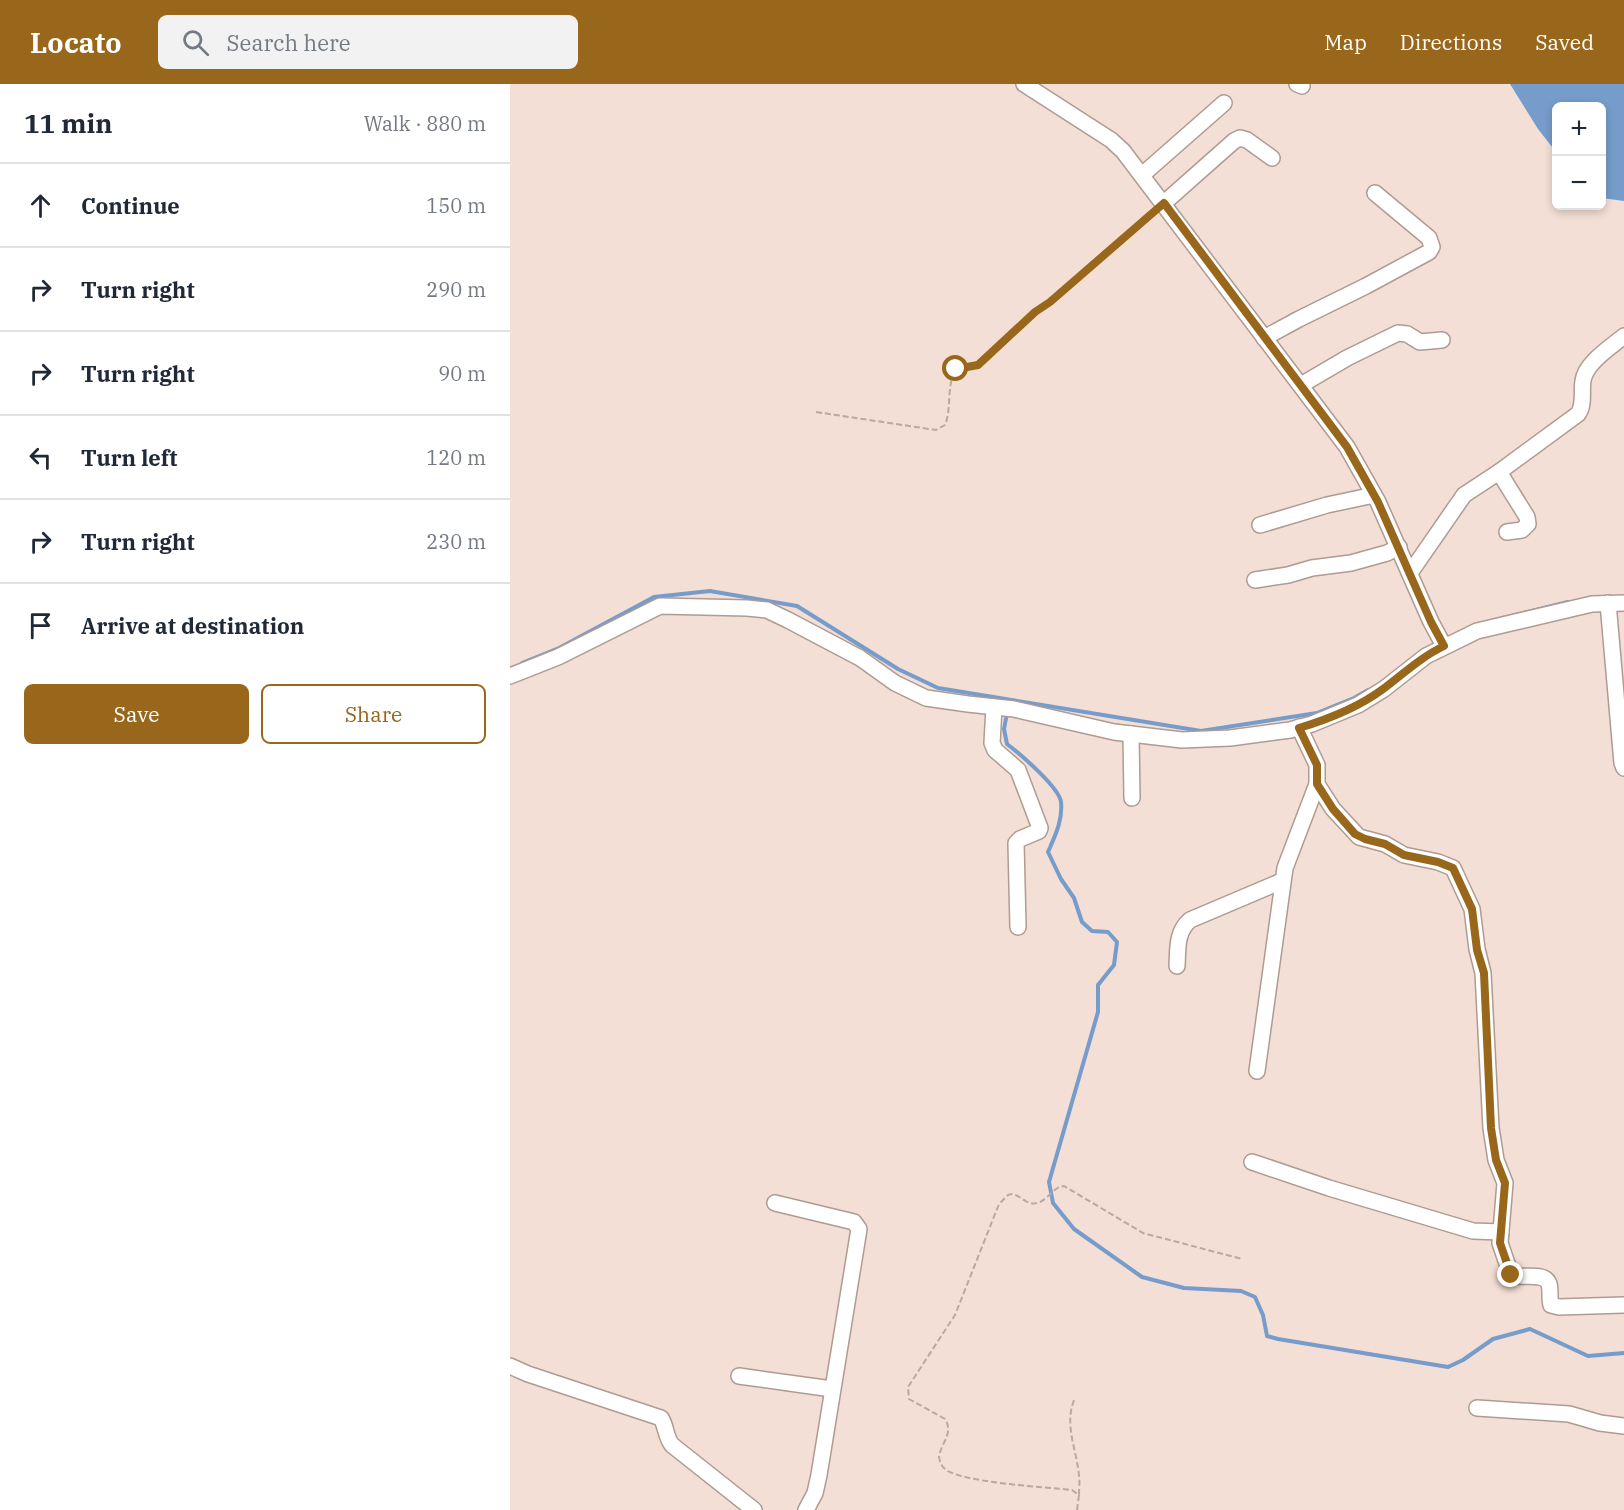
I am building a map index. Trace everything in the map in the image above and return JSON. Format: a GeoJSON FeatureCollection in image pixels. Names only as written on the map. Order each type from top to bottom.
{"type":"FeatureCollection","features":[{"type":"Feature","properties":{"kind":"street"},"geometry":{"type":"LineString","coordinates":[[1024,84],[1111,140],[1123,151],[1337,433],[1374,495],[1440,639]]}},
{"type":"Feature","properties":{"kind":"street"},"geometry":{"type":"LineString","coordinates":[[1142,175],[1224,103]]}},
{"type":"Feature","properties":{"kind":"street"},"geometry":{"type":"LineString","coordinates":[[1164,203],[1240,138],[1247,140],[1272,158]]}},
{"type":"Feature","properties":{"kind":"street"},"geometry":{"type":"LineString","coordinates":[[1264,338],[1429,252],[1432,247],[1429,238],[1375,193]]}},
{"type":"Feature","properties":{"kind":"street"},"geometry":{"type":"LineString","coordinates":[[1301,385],[1347,358],[1398,333],[1407,334],[1420,342],[1442,340]]}},
{"type":"Feature","properties":{"kind":"street"},"geometry":{"type":"LineString","coordinates":[[1410,573],[1460,498],[1578,414],[1583,404],[1582,382],[1585,373],[1624,336]]}},
{"type":"Feature","properties":{"kind":"street"},"geometry":{"type":"LineString","coordinates":[[1499,472],[1527,517],[1528,524],[1522,530],[1507,532]]}},
{"type":"Feature","properties":{"kind":"street"},"geometry":{"type":"LineString","coordinates":[[1260,525],[1327,505],[1374,495]]}},
{"type":"Feature","properties":{"kind":"street"},"geometry":{"type":"LineString","coordinates":[[1255,580],[1288,575],[1312,568],[1351,563],[1387,553],[1399,547]]}},
{"type":"Feature","properties":{"kind":"street"},"geometry":{"type":"LineString","coordinates":[[1608,603],[1624,768]]}},
{"type":"Feature","properties":{"kind":"street"},"geometry":{"type":"LineString","coordinates":[[510,676],[558,657],[660,606],[747,608],[767,610],[788,620],[860,658],[896,683],[919,695],[1014,709],[1084,726],[1131,734],[1202,740],[1260,735],[1299,728],[1359,705],[1384,689],[1426,656],[1440,639],[1592,604],[1624,603]]}},
{"type":"Feature","properties":{"kind":"street"},"geometry":{"type":"LineString","coordinates":[[994,707],[992,743],[995,750],[1018,770],[1040,828],[1039,831],[1016,843],[1018,927]]}},
{"type":"Feature","properties":{"kind":"street"},"geometry":{"type":"LineString","coordinates":[[1257,1071],[1282,881],[1317,784],[1317,765],[1299,728]]}},
{"type":"Feature","properties":{"kind":"street"},"geometry":{"type":"LineString","coordinates":[[1131,734],[1132,798]]}},
{"type":"Feature","properties":{"kind":"street"},"geometry":{"type":"LineString","coordinates":[[1317,784],[1333,809],[1359,837],[1385,844],[1404,855],[1438,862],[1453,868],[1472,909],[1477,950],[1484,973],[1491,1128],[1496,1160],[1505,1183],[1500,1243],[1511,1275],[1541,1277],[1547,1280],[1550,1286],[1551,1305],[1624,1305]]}},
{"type":"Feature","properties":{"kind":"street"},"geometry":{"type":"LineString","coordinates":[[1177,966],[1179,933],[1190,920],[1282,881]]}},
{"type":"Feature","properties":{"kind":"street"},"geometry":{"type":"LineString","coordinates":[[1251,1162],[1473,1231],[1501,1232]]}},
{"type":"Feature","properties":{"kind":"street"},"geometry":{"type":"LineString","coordinates":[[775,1203],[854,1222],[859,1229],[819,1475],[806,1510]]}},
{"type":"Feature","properties":{"kind":"street"},"geometry":{"type":"LineString","coordinates":[[510,1366],[661,1418],[672,1445],[754,1510]]}},
{"type":"Feature","properties":{"kind":"street"},"geometry":{"type":"LineString","coordinates":[[740,1376],[832,1389]]}},
{"type":"Feature","properties":{"kind":"street"},"geometry":{"type":"LineString","coordinates":[[1477,1408],[1569,1414],[1600,1423],[1624,1426]]}},
{"type":"Feature","properties":{"kind":"path"},"geometry":{"type":"LineString","coordinates":[[816,412],[936,430],[945,425],[949,415],[953,375],[956,369],[978,365],[1035,312],[1050,302],[1164,203]]}},
{"type":"Feature","properties":{"kind":"path"},"geometry":{"type":"LineString","coordinates":[[1079,1496],[1072,1490],[990,1482],[950,1472],[944,1468],[939,1457],[947,1435],[948,1424],[945,1419],[909,1399],[907,1394],[911,1381],[955,1315],[999,1204],[1012,1194],[1029,1203],[1043,1201],[1057,1187],[1064,1186],[1143,1233],[1242,1259]]}},
{"type":"Feature","properties":{"kind":"path"},"geometry":{"type":"LineString","coordinates":[[1074,1400],[1071,1408],[1070,1430],[1079,1476],[1077,1510]]}},
{"type":"Feature","properties":{"kind":"water"},"geometry":{"type":"Polygon","coordinates":[[[1510,84],[1624,84],[1624,201],[1606,199],[1606,102],[1552,102],[1552,147],[1510,84]]]}},
{"type":"Feature","properties":{"kind":"waterway"},"geometry":{"type":"LineString","coordinates":[[522,663],[559,648],[654,597],[710,591],[797,606],[898,669],[938,688],[1201,731],[1317,713],[1368,690]]}},
{"type":"Feature","properties":{"kind":"waterway"},"geometry":{"type":"LineString","coordinates":[[1491,621],[1568,602]]}},
{"type":"Feature","properties":{"kind":"waterway"},"geometry":{"type":"LineString","coordinates":[[1007,713],[1004,729],[1007,744],[1054,788],[1061,802],[1060,822],[1048,852],[1061,879],[1074,898],[1082,922],[1092,931],[1108,932],[1117,942],[1114,965],[1098,985],[1098,1012],[1049,1182],[1053,1203],[1074,1229],[1142,1277],[1184,1288],[1241,1291],[1255,1297],[1263,1315],[1267,1336],[1278,1339],[1448,1367],[1463,1360],[1493,1339],[1530,1329],[1588,1356],[1624,1353]]}},
{"type":"Feature","properties":{"kind":"route"},"geometry":{"type":"LineString","coordinates":[[956,369],[978,365],[1035,312],[1050,302],[1164,203],[1347,447],[1378,502],[1431,622],[1444,646],[1410,667],[1384,689],[1359,705],[1299,728],[1317,765],[1317,784],[1333,809],[1355,834],[1385,844],[1404,855],[1438,862],[1453,868],[1472,909],[1477,950],[1484,973],[1491,1128],[1496,1160],[1505,1183],[1500,1243],[1511,1275]]}}]}
